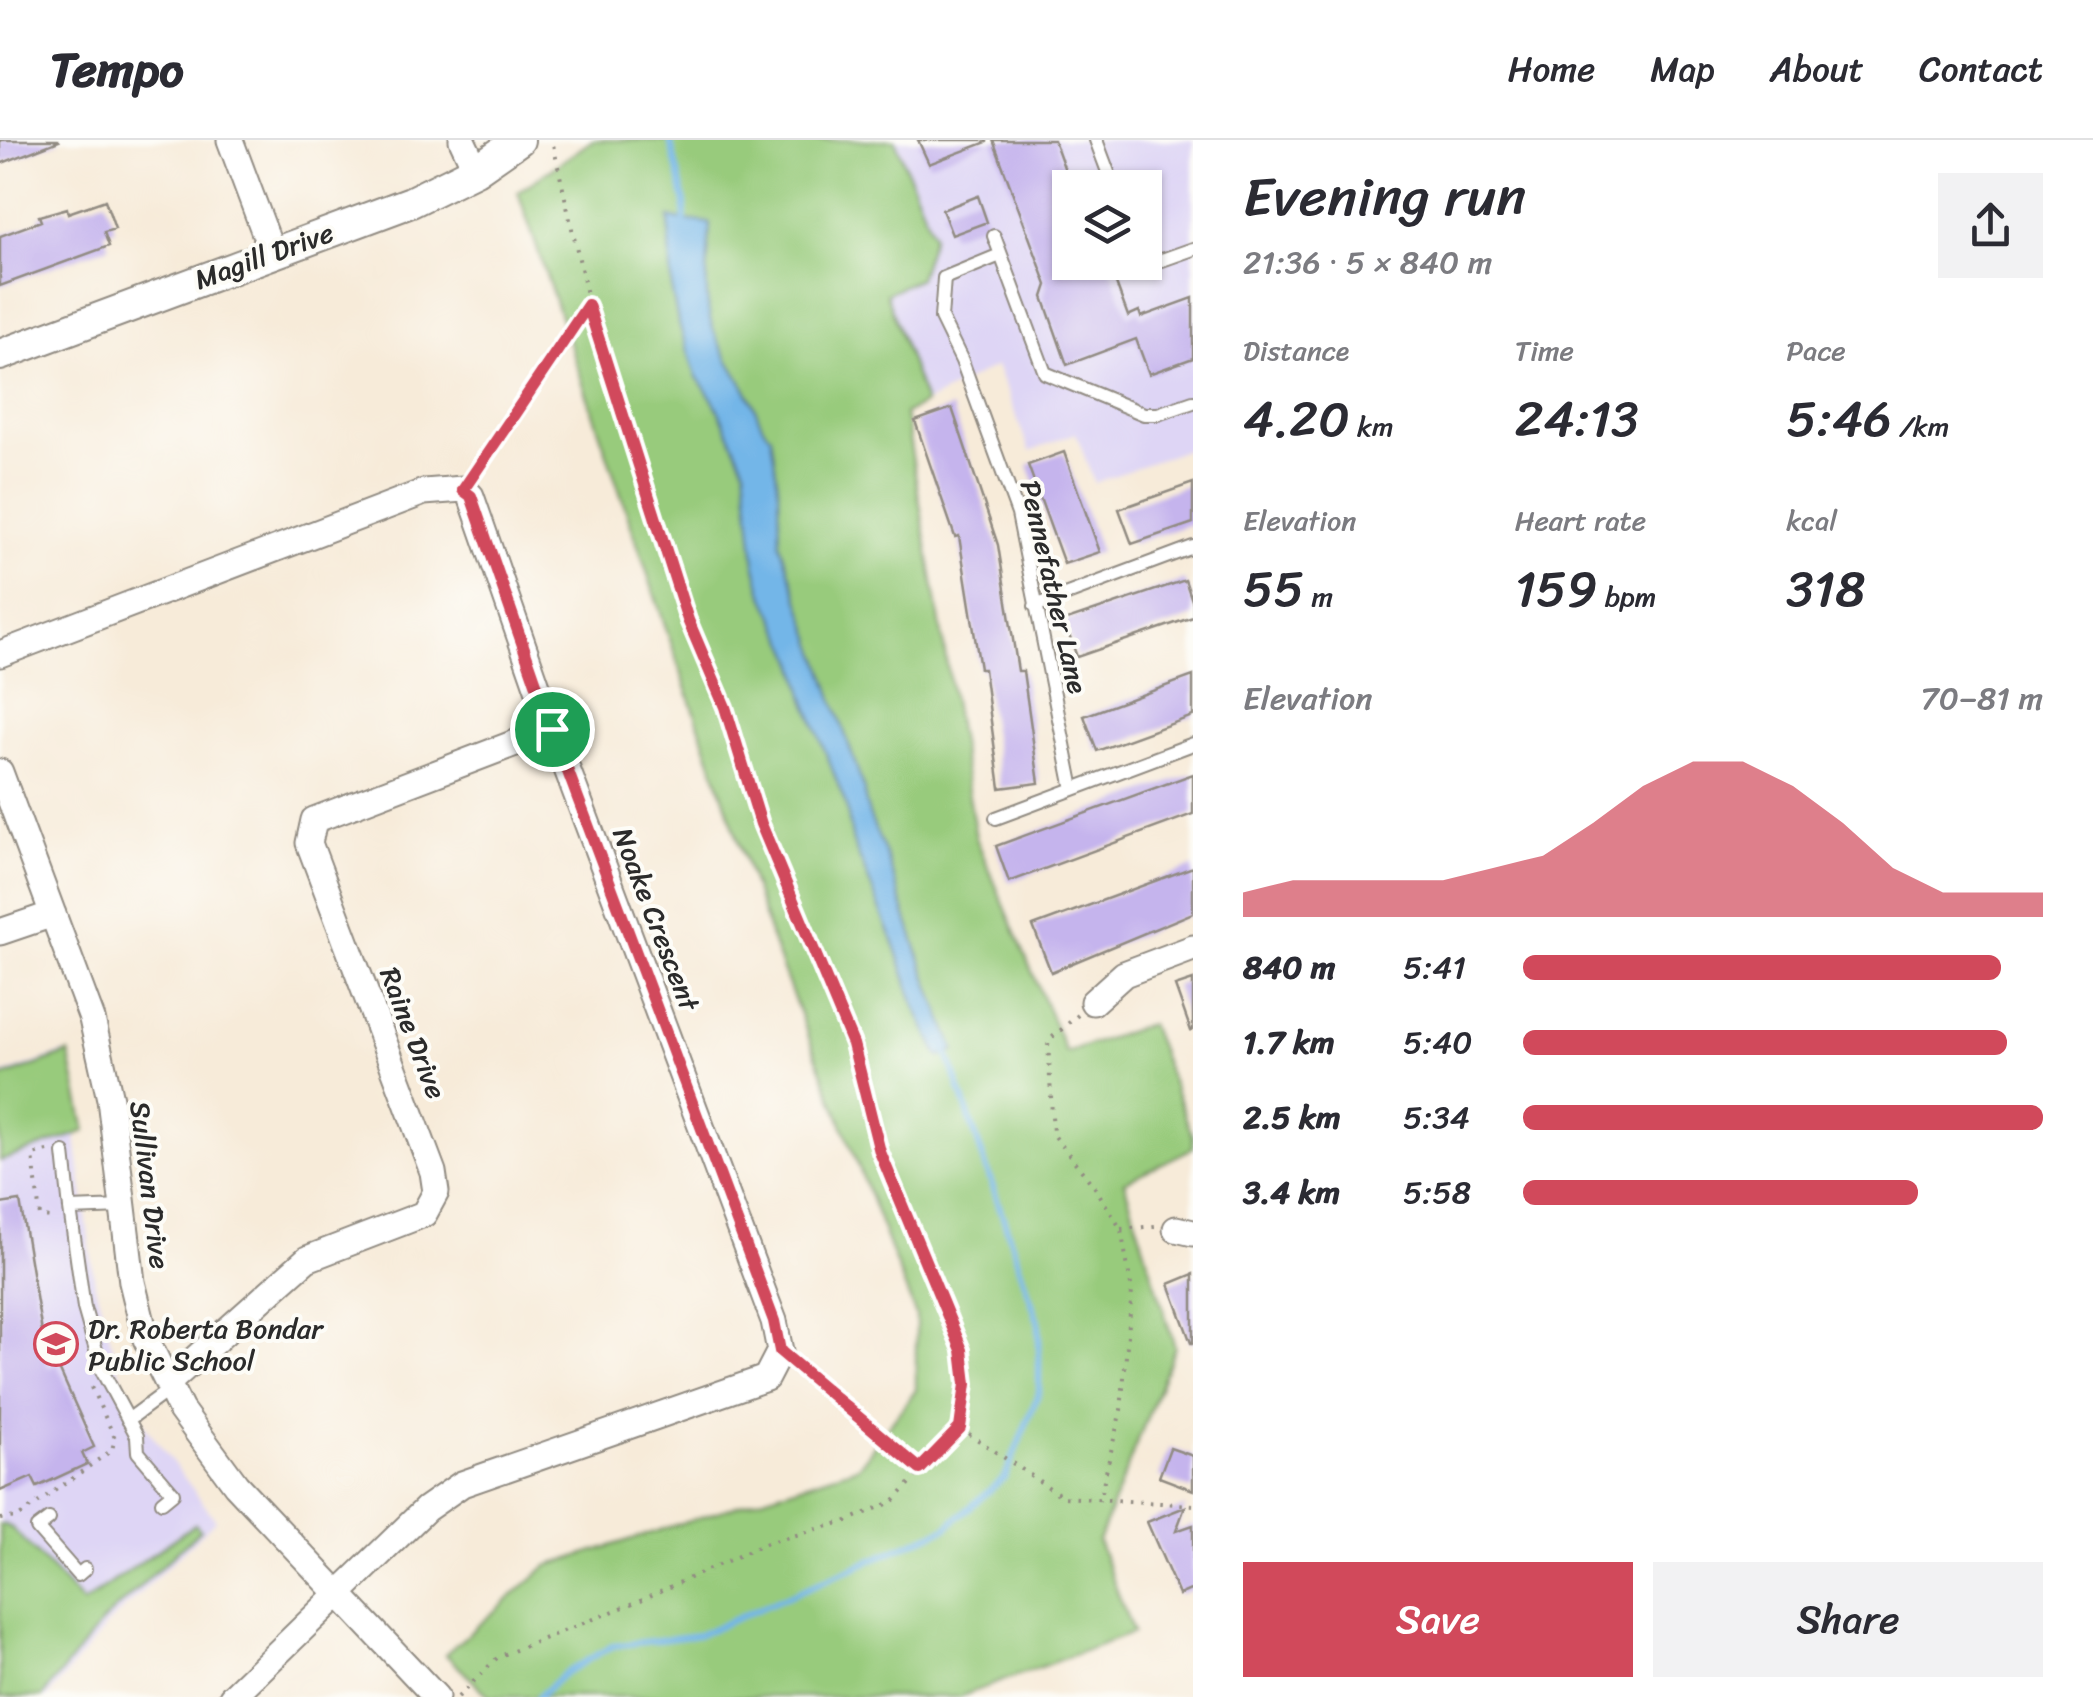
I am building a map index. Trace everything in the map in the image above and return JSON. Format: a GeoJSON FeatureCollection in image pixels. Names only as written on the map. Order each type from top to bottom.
{"type":"FeatureCollection","features":[{"type":"Feature","properties":{"kind":"street"},"geometry":{"type":"LineString","coordinates":[[230,140],[272,252]]}},
{"type":"Feature","properties":{"kind":"street"},"geometry":{"type":"LineString","coordinates":[[462,140],[476,170]]}},
{"type":"Feature","properties":{"kind":"street","name":"Magill Drive"},"geometry":{"type":"LineString","coordinates":[[0,356],[411,202],[476,170],[520,140]]}},
{"type":"Feature","properties":{"kind":"street"},"geometry":{"type":"LineString","coordinates":[[0,654],[424,492],[463,490]]}},
{"type":"Feature","properties":{"kind":"street","name":"Noake Crescent"},"geometry":{"type":"LineString","coordinates":[[463,490],[471,496],[552,729],[774,1321],[780,1351]]}},
{"type":"Feature","properties":{"kind":"street","name":"Raine Drive"},"geometry":{"type":"LineString","coordinates":[[170,1385],[307,1258],[424,1214],[436,1192],[433,1172],[310,843],[314,820],[552,729]]}},
{"type":"Feature","properties":{"kind":"street","name":"Sullivan Drive"},"geometry":{"type":"LineString","coordinates":[[0,772],[92,1020],[110,1099],[132,1282],[146,1338],[181,1410],[236,1485],[436,1697]]}},
{"type":"Feature","properties":{"kind":"street"},"geometry":{"type":"LineString","coordinates":[[0,932],[53,914]]}},
{"type":"Feature","properties":{"kind":"street"},"geometry":{"type":"LineString","coordinates":[[1094,1002],[1124,974],[1193,948]]}},
{"type":"Feature","properties":{"kind":"street"},"geometry":{"type":"LineString","coordinates":[[232,1697],[426,1509],[462,1484],[766,1378],[780,1351]]}},
{"type":"Feature","properties":{"kind":"lane"},"geometry":{"type":"LineString","coordinates":[[1096,140],[1107,170]]}},
{"type":"Feature","properties":{"kind":"lane"},"geometry":{"type":"LineString","coordinates":[[994,236],[1045,373],[1144,414],[1158,414],[1193,402]]}},
{"type":"Feature","properties":{"kind":"lane"},"geometry":{"type":"LineString","coordinates":[[1162,260],[1193,249]]}},
{"type":"Feature","properties":{"kind":"lane","name":"Pennefather Lane"},"geometry":{"type":"LineString","coordinates":[[1000,255],[944,278],[941,318],[962,361],[1018,514],[1072,789]]}},
{"type":"Feature","properties":{"kind":"lane"},"geometry":{"type":"LineString","coordinates":[[1035,606],[1193,546]]}},
{"type":"Feature","properties":{"kind":"lane"},"geometry":{"type":"LineString","coordinates":[[996,818],[1193,744]]}},
{"type":"Feature","properties":{"kind":"lane"},"geometry":{"type":"LineString","coordinates":[[58,1151],[84,1308],[102,1371],[137,1436],[133,1455],[172,1492],[162,1502]]}},
{"type":"Feature","properties":{"kind":"lane"},"geometry":{"type":"LineString","coordinates":[[70,1209],[123,1207]]}},
{"type":"Feature","properties":{"kind":"lane"},"geometry":{"type":"LineString","coordinates":[[128,1420],[170,1385]]}},
{"type":"Feature","properties":{"kind":"lane"},"geometry":{"type":"LineString","coordinates":[[49,1519],[37,1528],[78,1575],[85,1569]]}},
{"type":"Feature","properties":{"kind":"path"},"geometry":{"type":"LineString","coordinates":[[458,1697],[498,1657],[634,1603],[767,1543],[847,1521],[894,1501],[960,1428],[966,1384],[962,1350],[880,1152],[853,1044],[761,824],[725,707],[682,602],[588,305],[552,140]]}},
{"type":"Feature","properties":{"kind":"path"},"geometry":{"type":"LineString","coordinates":[[463,490],[588,305]]}},
{"type":"Feature","properties":{"kind":"path"},"geometry":{"type":"LineString","coordinates":[[1094,1002],[1048,1041],[1053,1134],[1121,1229],[1132,1290],[1121,1410],[1099,1501]]}},
{"type":"Feature","properties":{"kind":"path"},"geometry":{"type":"LineString","coordinates":[[57,1218],[40,1217],[33,1156],[58,1151]]}},
{"type":"Feature","properties":{"kind":"path"},"geometry":{"type":"LineString","coordinates":[[1121,1229],[1149,1225],[1184,1231]]}},
{"type":"Feature","properties":{"kind":"path"},"geometry":{"type":"LineString","coordinates":[[780,1351],[920,1469]]}},
{"type":"Feature","properties":{"kind":"path"},"geometry":{"type":"LineString","coordinates":[[0,1519],[18,1517],[112,1450],[115,1438],[95,1402],[85,1370]]}},
{"type":"Feature","properties":{"kind":"path"},"geometry":{"type":"LineString","coordinates":[[960,1428],[1063,1497],[1193,1505]]}},
{"type":"Feature","properties":{"kind":"shaded area"},"geometry":{"type":"Polygon","coordinates":[[[895,140],[1193,140],[1193,447],[1094,483],[1076,433],[1030,451],[996,366],[925,403],[886,293],[919,278],[933,235],[895,140]]]}},
{"type":"Feature","properties":{"kind":"shaded area","name":"Dr. Roberta Bondar Public School"},"geometry":{"type":"Polygon","coordinates":[[[65,1052],[95,1285],[129,1404],[216,1520],[108,1624],[48,1697],[6,1697],[0,1690],[0,1075],[65,1052]]]}},
{"type":"Feature","properties":{"kind":"green space"},"geometry":{"type":"Polygon","coordinates":[[[593,140],[895,140],[933,235],[919,278],[886,294],[925,403],[905,414],[976,838],[1066,1053],[1150,1024],[1193,1137],[1193,1148],[1124,1182],[1175,1347],[1098,1541],[1133,1633],[959,1697],[490,1697],[445,1654],[547,1566],[858,1467],[916,1390],[916,1316],[776,952],[518,192],[593,140]]]}},
{"type":"Feature","properties":{"kind":"green space"},"geometry":{"type":"Polygon","coordinates":[[[69,1053],[86,1131],[0,1161],[0,1078],[69,1053]]]}},
{"type":"Feature","properties":{"kind":"green space"},"geometry":{"type":"Polygon","coordinates":[[[3,1524],[12,1528],[83,1603],[195,1524],[200,1530],[103,1621],[42,1697],[0,1697],[3,1524]]]}},
{"type":"Feature","properties":{"kind":"water"},"geometry":{"type":"Polygon","coordinates":[[[669,218],[710,223],[707,288],[712,326],[771,436],[779,492],[780,544],[864,789],[870,818],[955,1050],[939,1057],[916,1008],[853,842],[846,805],[805,699],[794,658],[762,591],[755,563],[745,468],[714,401],[696,376],[678,321],[672,293],[669,218]]]}},
{"type":"Feature","properties":{"kind":"building"},"geometry":{"type":"Polygon","coordinates":[[[0,140],[58,140],[59,141],[0,164],[0,140]]]}},
{"type":"Feature","properties":{"kind":"building"},"geometry":{"type":"Polygon","coordinates":[[[918,140],[987,140],[987,142],[929,164],[918,140]]]}},
{"type":"Feature","properties":{"kind":"building"},"geometry":{"type":"Polygon","coordinates":[[[993,140],[1054,140],[1065,170],[1052,170],[1052,280],[1115,280],[1128,316],[1139,311],[1141,317],[1193,298],[1193,358],[1149,374],[1136,339],[1067,365],[1043,297],[1047,285],[993,140]]]}},
{"type":"Feature","properties":{"kind":"building"},"geometry":{"type":"Polygon","coordinates":[[[978,196],[987,222],[952,235],[942,210],[978,196]]]}},
{"type":"Feature","properties":{"kind":"building"},"geometry":{"type":"Polygon","coordinates":[[[105,200],[115,229],[104,232],[109,246],[0,286],[0,236],[41,221],[39,216],[67,208],[68,213],[105,200]]]}},
{"type":"Feature","properties":{"kind":"building"},"geometry":{"type":"Polygon","coordinates":[[[952,408],[998,545],[1018,671],[1023,671],[1039,783],[1000,788],[984,669],[980,669],[959,536],[955,537],[915,421],[952,408]]]}},
{"type":"Feature","properties":{"kind":"building"},"geometry":{"type":"Polygon","coordinates":[[[1064,452],[1100,552],[1064,564],[1028,465],[1064,452]]]}},
{"type":"Feature","properties":{"kind":"building"},"geometry":{"type":"Polygon","coordinates":[[[1193,483],[1193,523],[1132,544],[1119,509],[1193,483]]]}},
{"type":"Feature","properties":{"kind":"building"},"geometry":{"type":"Polygon","coordinates":[[[1185,580],[1193,617],[1077,657],[1064,621],[1185,580]]]}},
{"type":"Feature","properties":{"kind":"building"},"geometry":{"type":"Polygon","coordinates":[[[1193,676],[1193,716],[1097,751],[1084,716],[1193,676]]]}},
{"type":"Feature","properties":{"kind":"building"},"geometry":{"type":"Polygon","coordinates":[[[1193,774],[1193,814],[1009,882],[996,846],[1193,774]]]}},
{"type":"Feature","properties":{"kind":"building"},"geometry":{"type":"Polygon","coordinates":[[[1193,867],[1193,913],[1051,972],[1033,926],[1193,867]]]}},
{"type":"Feature","properties":{"kind":"building"},"geometry":{"type":"Polygon","coordinates":[[[1193,980],[1193,1030],[1191,1031],[1175,986],[1193,980]]]}},
{"type":"Feature","properties":{"kind":"building"},"geometry":{"type":"Polygon","coordinates":[[[20,1201],[48,1368],[57,1364],[94,1447],[82,1453],[87,1464],[37,1487],[32,1477],[0,1491],[0,1204],[20,1201]]]}},
{"type":"Feature","properties":{"kind":"building"},"geometry":{"type":"Polygon","coordinates":[[[1193,1274],[1193,1343],[1191,1343],[1169,1284],[1193,1274]]]}},
{"type":"Feature","properties":{"kind":"building"},"geometry":{"type":"Polygon","coordinates":[[[1170,1448],[1193,1456],[1193,1490],[1159,1477],[1170,1448]]]}},
{"type":"Feature","properties":{"kind":"building"},"geometry":{"type":"Polygon","coordinates":[[[1185,1507],[1176,1531],[1193,1525],[1193,1589],[1179,1595],[1147,1522],[1185,1507]]]}},
{"type":"Feature","properties":{"kind":"waterway"},"geometry":{"type":"LineString","coordinates":[[670,140],[685,203],[684,228]]}},
{"type":"Feature","properties":{"kind":"waterway"},"geometry":{"type":"LineString","coordinates":[[538,1697],[565,1673],[612,1646],[698,1635],[946,1528],[1005,1477],[1039,1392],[1039,1324],[945,1045]]}},
{"type":"Feature","properties":{"kind":"place","name":"Dr. Roberta Bondar Public School"},"geometry":{"type":"Point","coordinates":[56,1344]}},
{"type":"Feature","properties":{"kind":"route"},"geometry":{"type":"LineString","coordinates":[[588,305],[688,620],[725,707],[761,824],[853,1044],[880,1152],[962,1350],[966,1384],[960,1428],[920,1469],[780,1351],[774,1321],[552,729],[471,496],[463,490],[588,305]]}}]}
